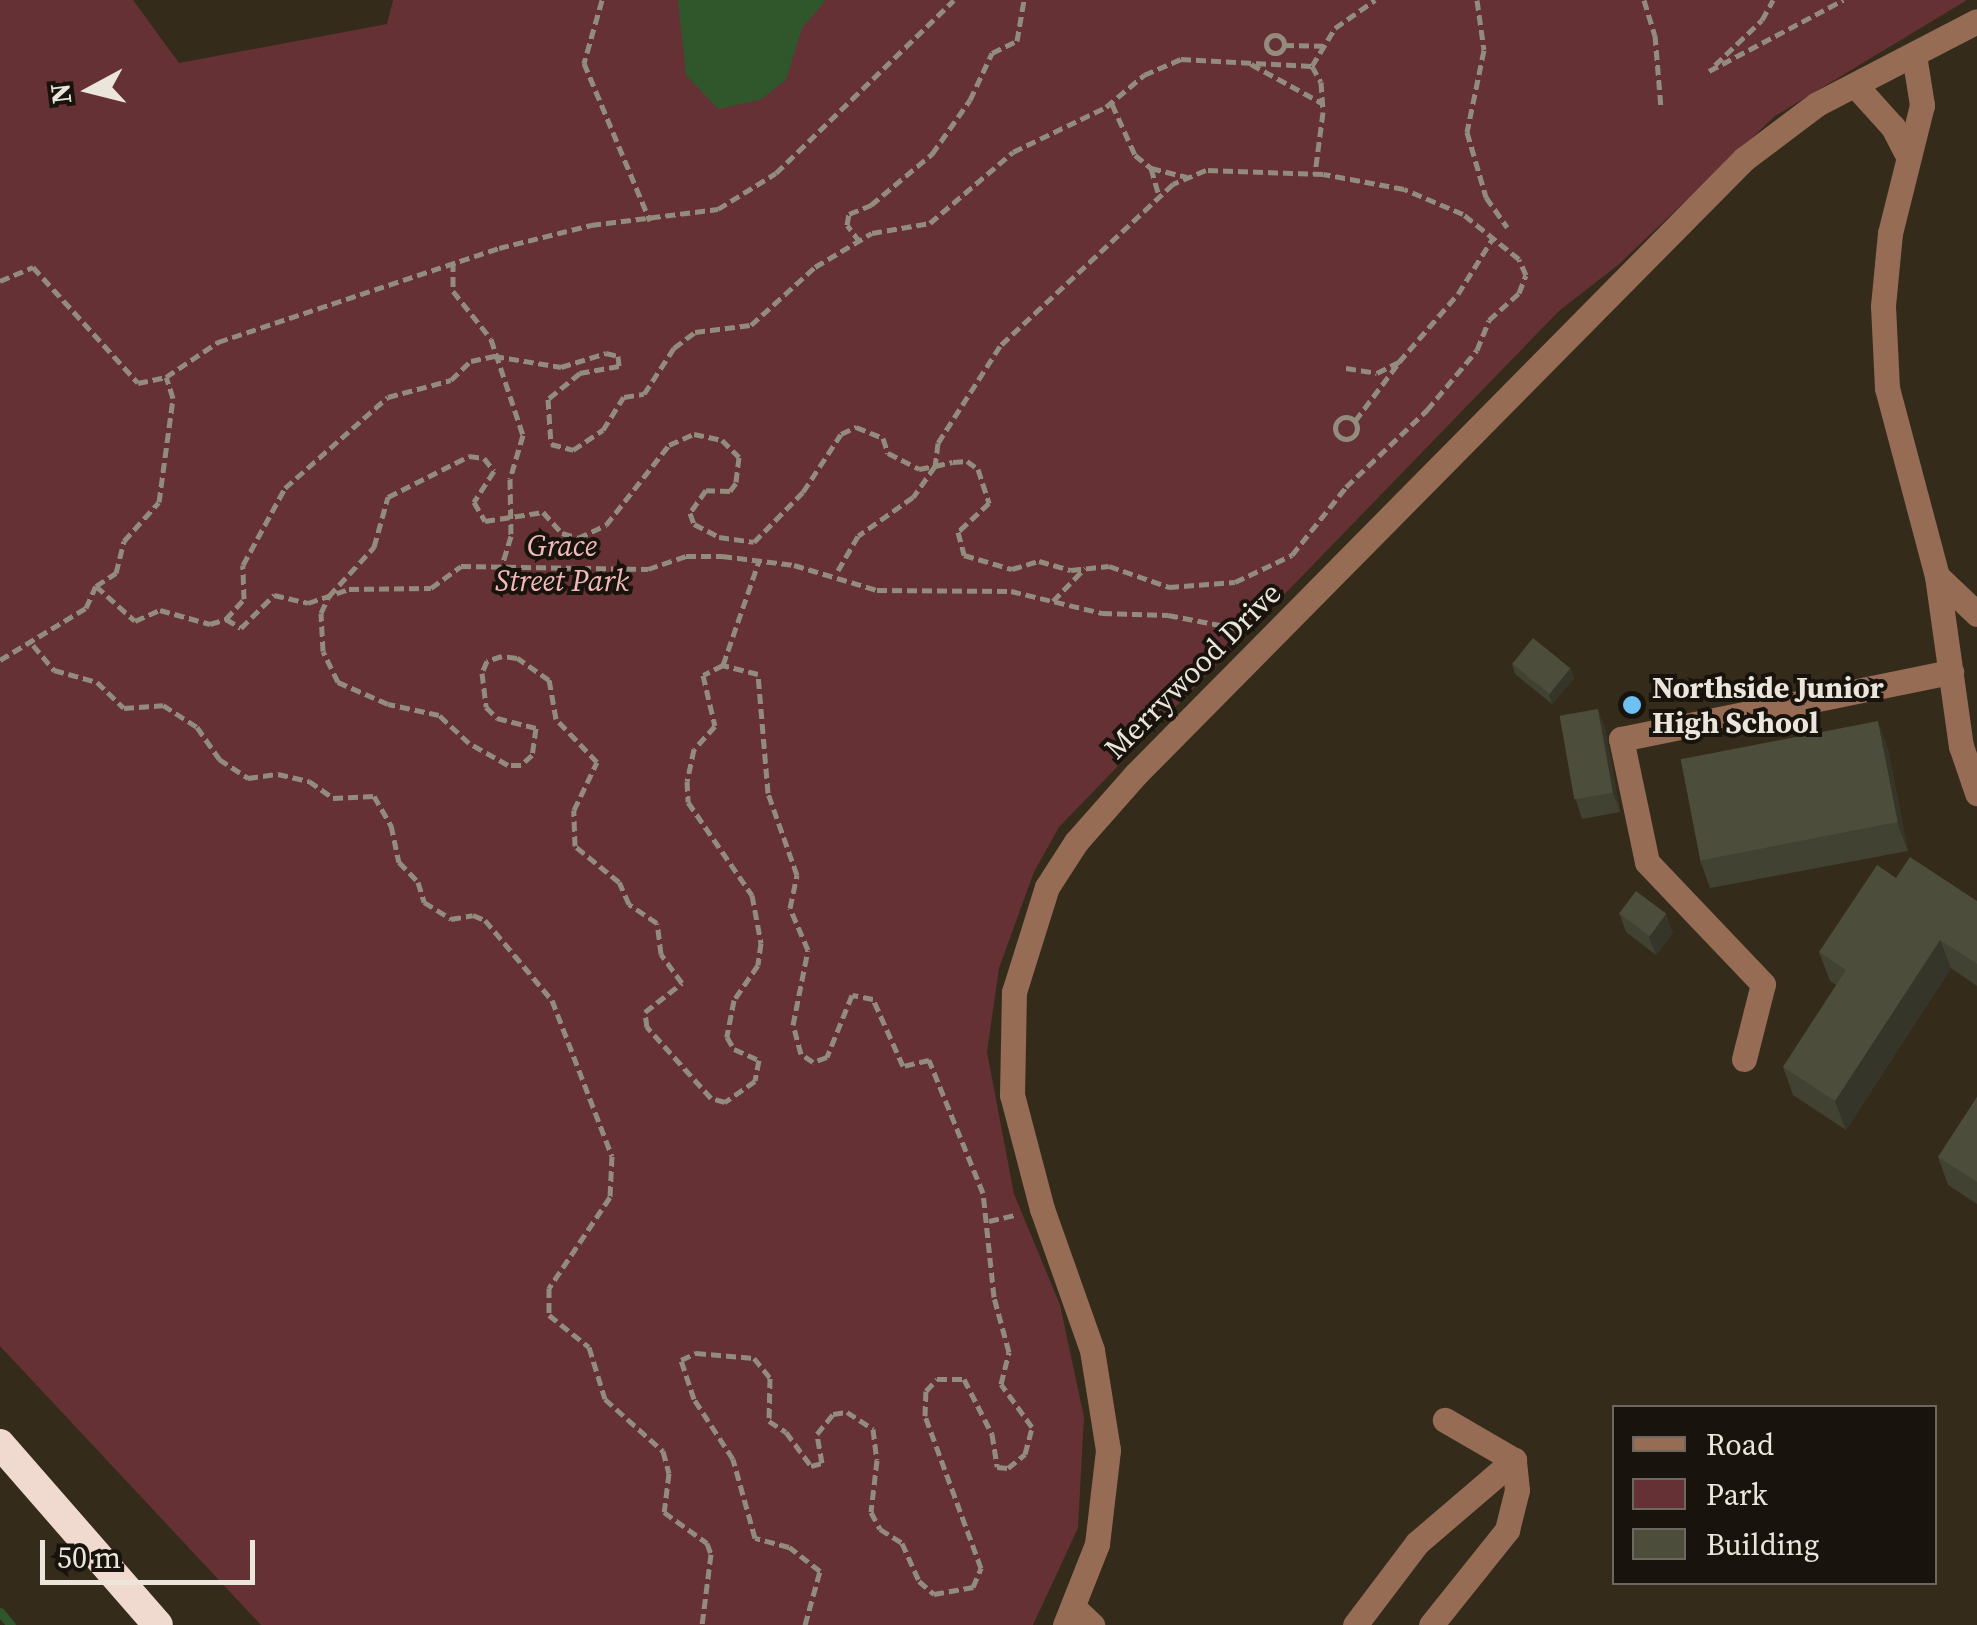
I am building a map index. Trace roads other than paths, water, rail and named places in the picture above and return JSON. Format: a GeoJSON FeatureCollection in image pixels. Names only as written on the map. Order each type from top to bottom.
{"type":"FeatureCollection","features":[{"type":"Feature","properties":{"kind":"highway"},"geometry":{"type":"LineString","coordinates":[[0,1444],[158,1625]]}},
{"type":"Feature","properties":{"kind":"street","name":"Merrywood Drive"},"geometry":{"type":"LineString","coordinates":[[1077,1619],[1106,1497],[1106,1409],[1015,1112],[1009,1049],[1020,962],[1047,888],[1076,842],[1266,643],[1744,159],[1802,114],[1977,21]]}},
{"type":"Feature","properties":{"kind":"street"},"geometry":{"type":"LineString","coordinates":[[1914,55],[1922,105],[1906,152],[1883,306],[1888,388],[1936,576],[1961,746],[1977,793]]}},
{"type":"Feature","properties":{"kind":"street"},"geometry":{"type":"LineString","coordinates":[[1855,86],[1894,127],[1906,152]]}},
{"type":"Feature","properties":{"kind":"street"},"geometry":{"type":"LineString","coordinates":[[1936,576],[1977,614]]}},
{"type":"Feature","properties":{"kind":"street"},"geometry":{"type":"LineString","coordinates":[[1744,1059],[1763,984],[1648,862],[1621,738],[1951,672]]}},
{"type":"Feature","properties":{"kind":"street"},"geometry":{"type":"LineString","coordinates":[[1445,1420],[1514,1460]]}},
{"type":"Feature","properties":{"kind":"street"},"geometry":{"type":"LineString","coordinates":[[1355,1625],[1417,1543],[1514,1460]]}},
{"type":"Feature","properties":{"kind":"street"},"geometry":{"type":"LineString","coordinates":[[1430,1625],[1508,1530],[1518,1490],[1514,1460]]}},
{"type":"Feature","properties":{"kind":"waterway"},"geometry":{"type":"LineString","coordinates":[[0,1612],[11,1625]]}},
{"type":"Feature","properties":{"kind":"place","name":"Northside Junior High School"},"geometry":{"type":"Point","coordinates":[1632,705]}},
{"type":"Feature","properties":{"kind":"park label","name":"Grace Street Park"},"geometry":{"type":"Point","coordinates":[562,563]}}]}
